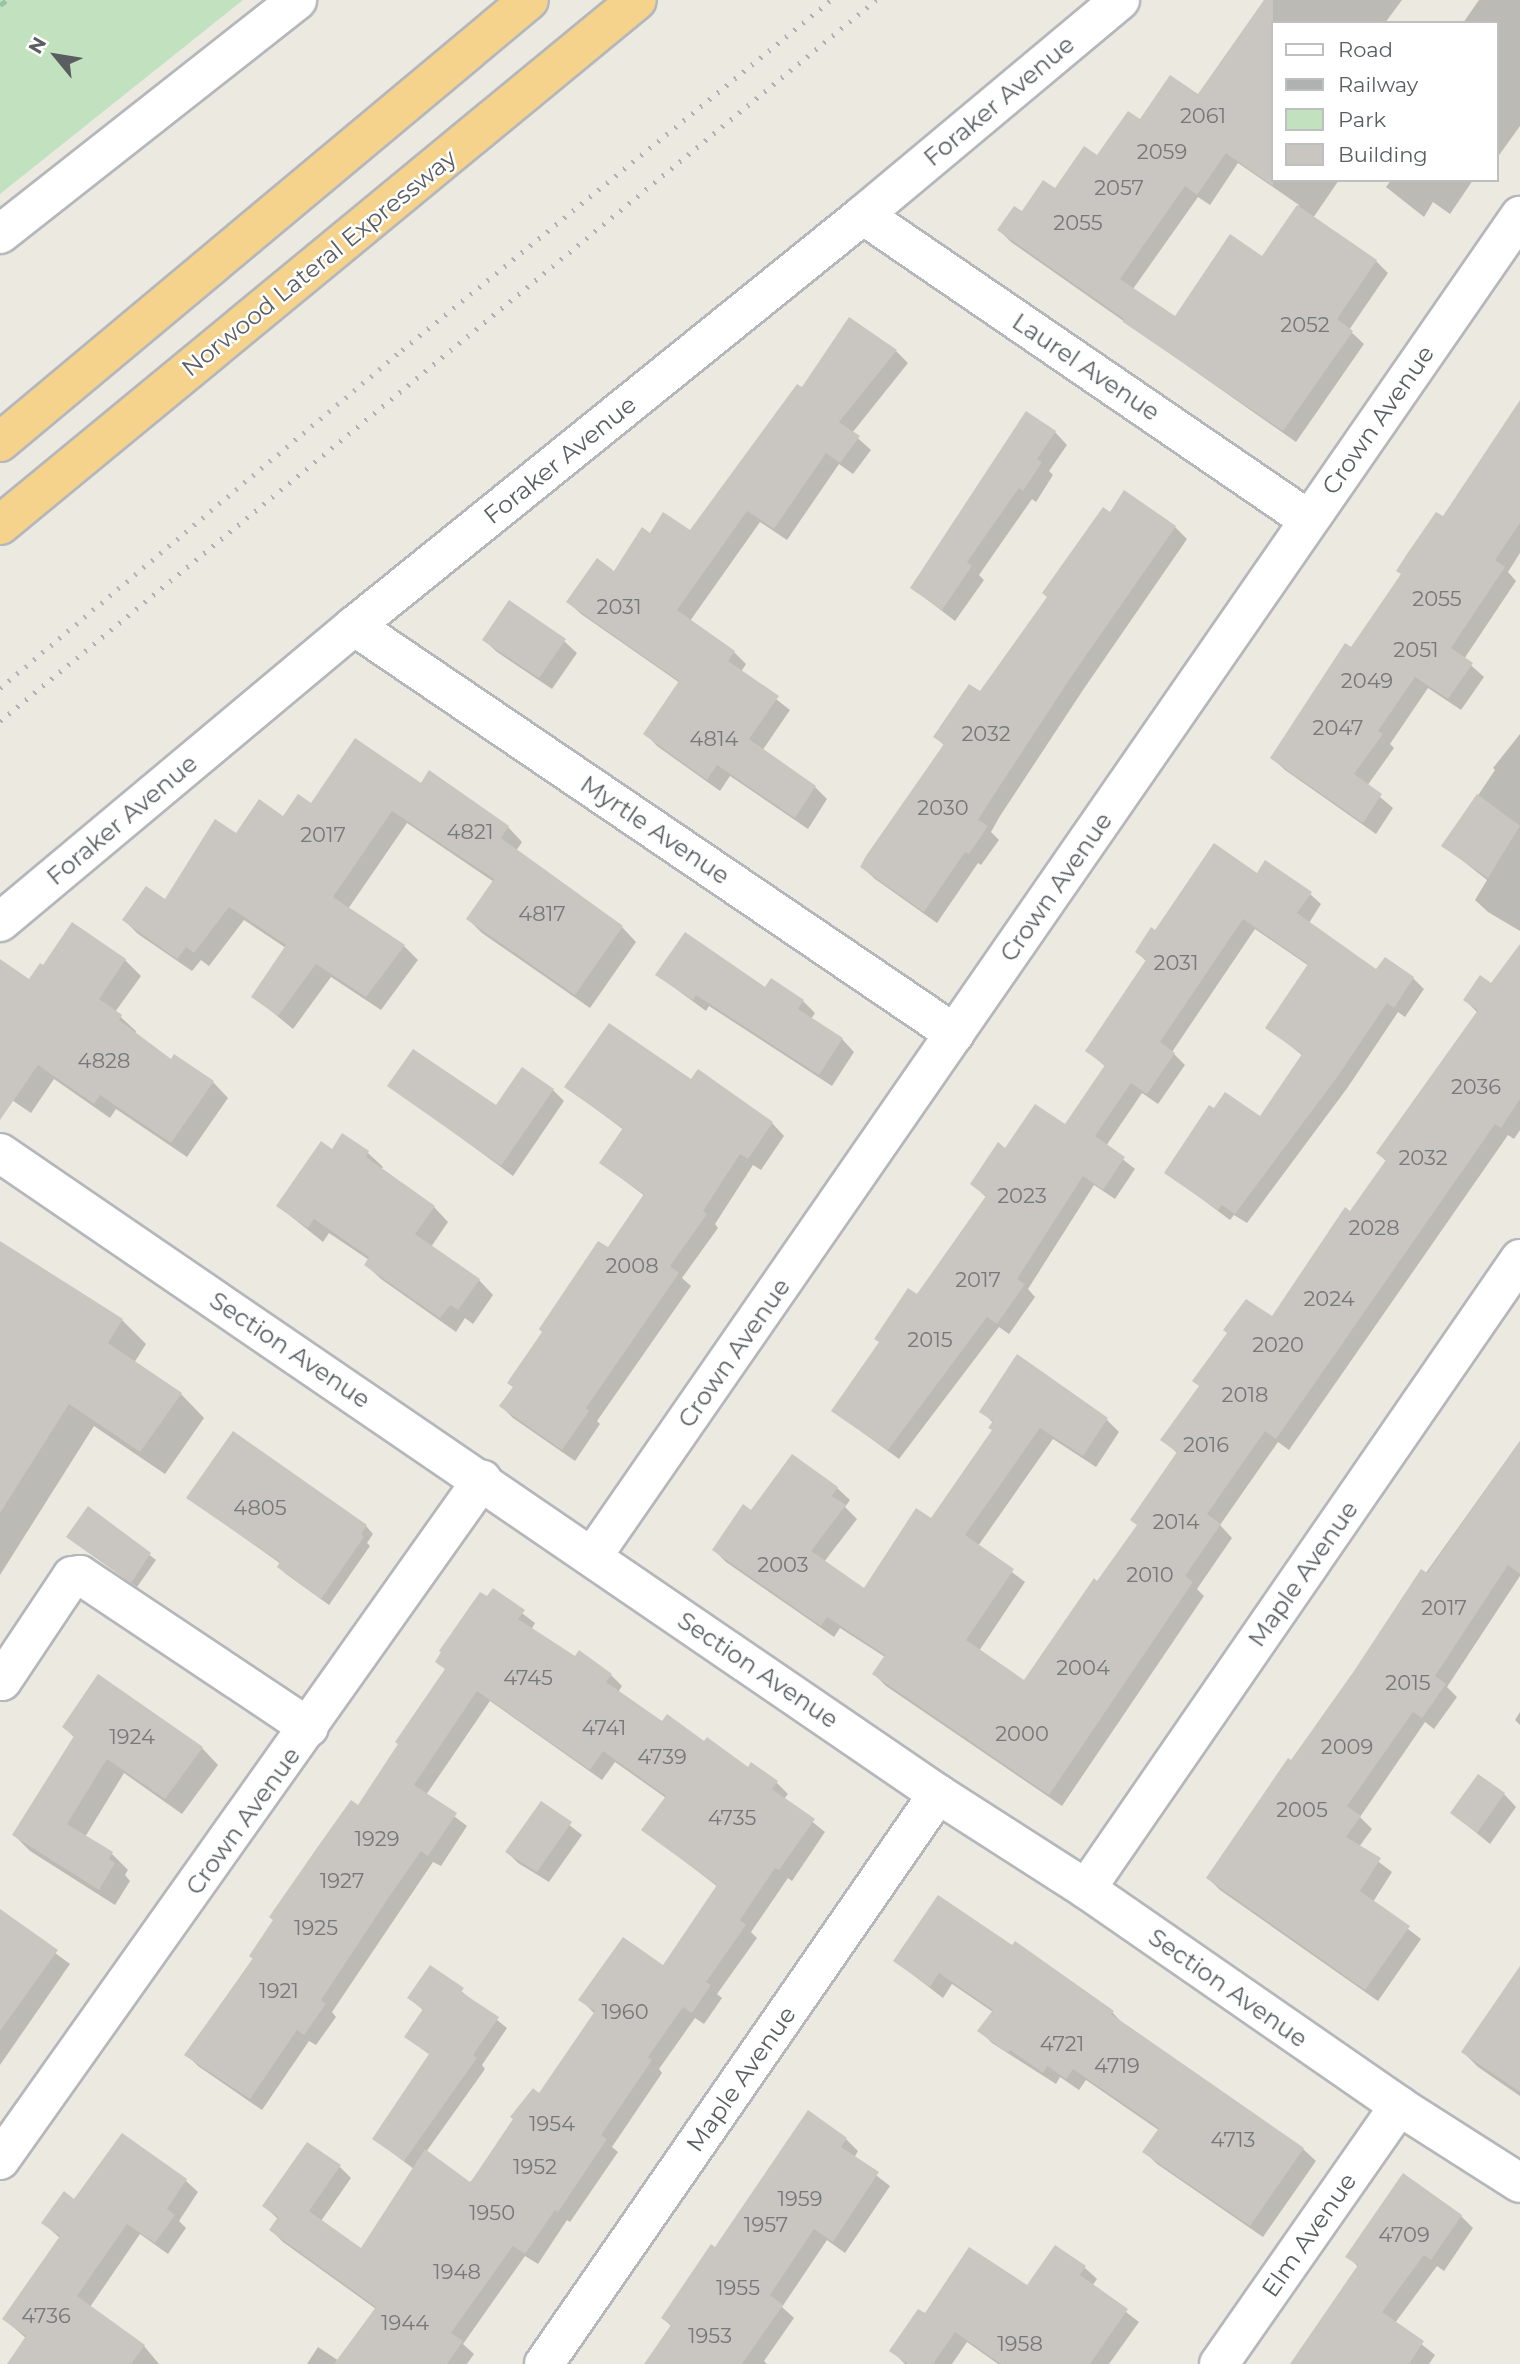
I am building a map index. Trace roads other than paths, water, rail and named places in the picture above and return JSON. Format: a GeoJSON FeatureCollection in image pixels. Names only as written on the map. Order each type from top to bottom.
{"type":"FeatureCollection","features":[{"type":"Feature","properties":{"kind":"highway"},"geometry":{"type":"LineString","coordinates":[[0,442],[529,0]]}},
{"type":"Feature","properties":{"kind":"highway","name":"Norwood Lateral Expressway"},"geometry":{"type":"LineString","coordinates":[[0,525],[637,0]]}},
{"type":"Feature","properties":{"kind":"street"},"geometry":{"type":"LineString","coordinates":[[0,234],[297,0]]}},
{"type":"Feature","properties":{"kind":"street","name":"Foraker Avenue"},"geometry":{"type":"LineString","coordinates":[[0,922],[355,626],[863,215],[1120,0]]}},
{"type":"Feature","properties":{"kind":"street","name":"Laurel Avenue"},"geometry":{"type":"LineString","coordinates":[[863,215],[1308,520]]}},
{"type":"Feature","properties":{"kind":"street","name":"Crown Avenue"},"geometry":{"type":"LineString","coordinates":[[592,1557],[1520,216]]}},
{"type":"Feature","properties":{"kind":"street","name":"Myrtle Avenue"},"geometry":{"type":"LineString","coordinates":[[355,626],[955,1034]]}},
{"type":"Feature","properties":{"kind":"street","name":"Section Avenue"},"geometry":{"type":"LineString","coordinates":[[0,1153],[939,1794],[1086,1889],[1399,2106],[1520,2183]]}},
{"type":"Feature","properties":{"kind":"street","name":"Maple Avenue"},"geometry":{"type":"LineString","coordinates":[[1086,1889],[1520,1259]]}},
{"type":"Feature","properties":{"kind":"street","name":"Crown Avenue"},"geometry":{"type":"LineString","coordinates":[[0,2160],[309,1728],[482,1480]]}},
{"type":"Feature","properties":{"kind":"street"},"geometry":{"type":"LineString","coordinates":[[2,1681],[72,1576],[80,1575],[309,1728]]}},
{"type":"Feature","properties":{"kind":"street","name":"Maple Avenue"},"geometry":{"type":"LineString","coordinates":[[544,2364],[939,1794]]}},
{"type":"Feature","properties":{"kind":"street","name":"Elm Avenue"},"geometry":{"type":"LineString","coordinates":[[1219,2364],[1399,2106]]}},
{"type":"Feature","properties":{"kind":"railway"},"geometry":{"type":"LineString","coordinates":[[0,688],[402,350],[831,0]]}},
{"type":"Feature","properties":{"kind":"railway"},"geometry":{"type":"LineString","coordinates":[[0,721],[876,0]]}}]}
